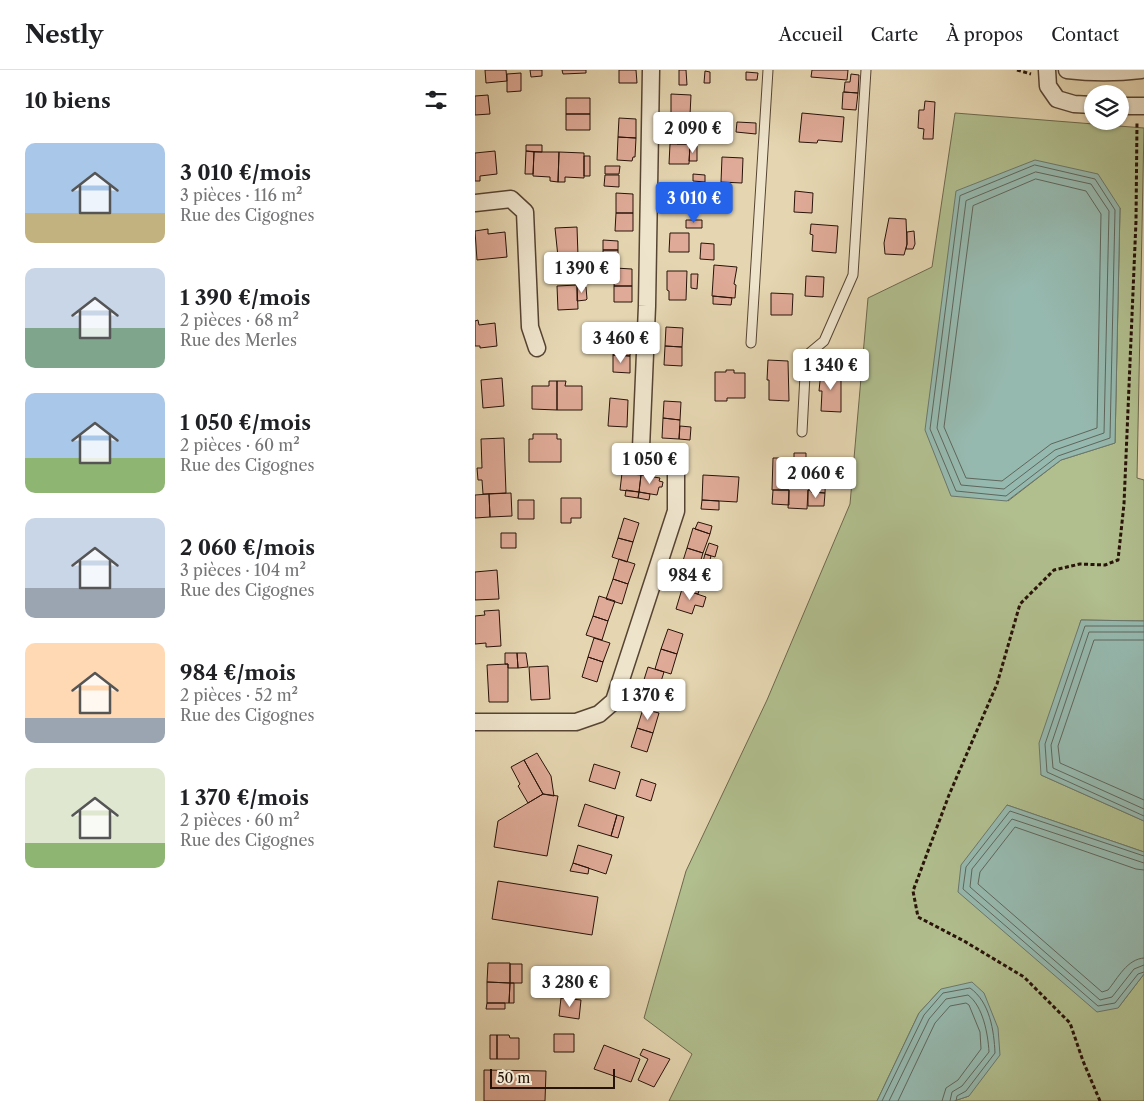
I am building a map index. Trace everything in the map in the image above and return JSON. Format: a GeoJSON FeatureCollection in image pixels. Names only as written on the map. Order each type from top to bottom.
{"type":"FeatureCollection","features":[{"type":"Feature","properties":{"kind":"street"},"geometry":{"type":"LineString","coordinates":[[475,722],[576,722],[599,714],[614,701],[676,511],[676,471],[670,464],[645,454],[641,448],[647,306],[651,70]]}},
{"type":"Feature","properties":{"kind":"street"},"geometry":{"type":"LineString","coordinates":[[1047,70],[1048,86],[1057,99],[1084,105]]}},
{"type":"Feature","properties":{"kind":"street"},"geometry":{"type":"LineString","coordinates":[[1067,70],[1083,72],[1141,70]]}},
{"type":"Feature","properties":{"kind":"street"},"geometry":{"type":"LineString","coordinates":[[475,204],[511,199],[525,212],[530,327],[537,348]]}},
{"type":"Feature","properties":{"kind":"lane"},"geometry":{"type":"LineString","coordinates":[[751,343],[768,70]]}},
{"type":"Feature","properties":{"kind":"lane"},"geometry":{"type":"LineString","coordinates":[[802,432],[806,356],[824,341],[853,275],[866,70]]}},
{"type":"Feature","properties":{"kind":"path"},"geometry":{"type":"LineString","coordinates":[[1099,1101],[1070,1023],[1024,977],[964,941],[918,917],[913,891],[949,795],[997,684],[1020,604],[1054,570],[1080,564],[1105,565],[1118,560],[1124,504],[1141,106]]}},
{"type":"Feature","properties":{"kind":"green space"},"geometry":{"type":"Polygon","coordinates":[[[955,113],[1084,123],[1084,130],[1129,130],[1129,127],[1144,128],[1137,478],[1144,480],[1144,621],[1081,620],[1041,775],[1144,821],[1144,852],[1007,805],[1118,1008],[1144,974],[1144,1101],[954,1101],[969,1096],[941,989],[919,1013],[877,1101],[669,1101],[692,1054],[644,1018],[686,871],[767,700],[850,504],[868,298],[932,267],[955,113]],[[1120,208],[1008,501],[1061,460],[1115,443],[1120,208]]]}},
{"type":"Feature","properties":{"kind":"water"},"geometry":{"type":"Polygon","coordinates":[[[1035,160],[1098,174],[1120,208],[1115,443],[1061,460],[1007,501],[951,496],[925,430],[956,191],[1035,160]]]}},
{"type":"Feature","properties":{"kind":"water"},"geometry":{"type":"Polygon","coordinates":[[[1081,620],[1144,621],[1144,821],[1041,775],[1039,743],[1081,620]]]}},
{"type":"Feature","properties":{"kind":"water"},"geometry":{"type":"Polygon","coordinates":[[[1007,805],[1144,852],[1144,974],[1118,1008],[1097,1012],[958,892],[961,865],[1007,805]]]}},
{"type":"Feature","properties":{"kind":"water"},"geometry":{"type":"Polygon","coordinates":[[[972,982],[984,993],[998,1028],[1000,1055],[969,1096],[954,1101],[877,1101],[919,1013],[941,989],[972,982]]]}},
{"type":"Feature","properties":{"kind":"building"},"geometry":{"type":"Polygon","coordinates":[[[485,70],[506,70],[507,81],[486,83],[485,70]]]}},
{"type":"Feature","properties":{"kind":"building"},"geometry":{"type":"Polygon","coordinates":[[[530,70],[542,70],[542,76],[531,77],[530,70]]]}},
{"type":"Feature","properties":{"kind":"building"},"geometry":{"type":"Polygon","coordinates":[[[562,70],[586,70],[586,73],[563,74],[562,70]]]}},
{"type":"Feature","properties":{"kind":"building"},"geometry":{"type":"Polygon","coordinates":[[[619,70],[636,70],[637,83],[619,83],[619,70]]]}},
{"type":"Feature","properties":{"kind":"building"},"geometry":{"type":"Polygon","coordinates":[[[679,70],[686,70],[687,85],[679,85],[679,70]]]}},
{"type":"Feature","properties":{"kind":"building"},"geometry":{"type":"Polygon","coordinates":[[[812,70],[848,70],[847,80],[811,77],[812,70]]]}},
{"type":"Feature","properties":{"kind":"building"},"geometry":{"type":"Polygon","coordinates":[[[705,71],[710,72],[710,83],[704,83],[705,71]]]}},
{"type":"Feature","properties":{"kind":"building"},"geometry":{"type":"Polygon","coordinates":[[[746,72],[758,73],[757,80],[746,80],[746,72]]]}},
{"type":"Feature","properties":{"kind":"building"},"geometry":{"type":"Polygon","coordinates":[[[521,73],[521,91],[507,92],[507,74],[521,73]]]}},
{"type":"Feature","properties":{"kind":"building"},"geometry":{"type":"Polygon","coordinates":[[[851,74],[859,75],[858,93],[844,92],[845,82],[850,82],[851,74]]]}},
{"type":"Feature","properties":{"kind":"building"},"geometry":{"type":"Polygon","coordinates":[[[843,92],[858,93],[856,110],[842,109],[843,92]]]}},
{"type":"Feature","properties":{"kind":"building"},"geometry":{"type":"Polygon","coordinates":[[[671,94],[691,95],[690,115],[671,114],[671,94]]]}},
{"type":"Feature","properties":{"kind":"building"},"geometry":{"type":"Polygon","coordinates":[[[488,95],[490,114],[475,115],[475,96],[488,95]]]}},
{"type":"Feature","properties":{"kind":"building"},"geometry":{"type":"Polygon","coordinates":[[[566,98],[590,98],[590,114],[566,114],[566,98]]]}},
{"type":"Feature","properties":{"kind":"building"},"geometry":{"type":"Polygon","coordinates":[[[925,101],[935,102],[933,139],[923,139],[924,129],[918,128],[919,110],[924,110],[925,101]]]}},
{"type":"Feature","properties":{"kind":"building"},"geometry":{"type":"Polygon","coordinates":[[[802,113],[844,117],[842,142],[818,140],[817,143],[799,142],[802,113]]]}},
{"type":"Feature","properties":{"kind":"building"},"geometry":{"type":"Polygon","coordinates":[[[566,114],[590,114],[590,130],[566,130],[566,114]]]}},
{"type":"Feature","properties":{"kind":"building"},"geometry":{"type":"Polygon","coordinates":[[[619,118],[636,119],[636,138],[618,137],[619,118]]]}},
{"type":"Feature","properties":{"kind":"building"},"geometry":{"type":"Polygon","coordinates":[[[737,122],[756,123],[756,134],[736,132],[737,122]]]}},
{"type":"Feature","properties":{"kind":"building"},"geometry":{"type":"Polygon","coordinates":[[[677,136],[690,136],[690,144],[677,144],[677,136]]]}},
{"type":"Feature","properties":{"kind":"building"},"geometry":{"type":"Polygon","coordinates":[[[618,137],[636,138],[635,157],[633,157],[632,161],[617,160],[618,137]]]}},
{"type":"Feature","properties":{"kind":"building"},"geometry":{"type":"Polygon","coordinates":[[[670,144],[690,144],[689,164],[669,164],[670,144]]]}},
{"type":"Feature","properties":{"kind":"building"},"geometry":{"type":"Polygon","coordinates":[[[526,145],[542,145],[542,152],[526,151],[526,145]]]}},
{"type":"Feature","properties":{"kind":"building"},"geometry":{"type":"Polygon","coordinates":[[[690,146],[697,146],[697,161],[689,161],[690,146]]]}},
{"type":"Feature","properties":{"kind":"building"},"geometry":{"type":"Polygon","coordinates":[[[495,151],[497,174],[480,176],[480,181],[475,181],[475,153],[495,151]]]}},
{"type":"Feature","properties":{"kind":"building"},"geometry":{"type":"Polygon","coordinates":[[[526,151],[534,152],[533,174],[525,174],[526,151]]]}},
{"type":"Feature","properties":{"kind":"building"},"geometry":{"type":"Polygon","coordinates":[[[534,152],[559,152],[558,182],[550,181],[550,177],[533,176],[534,152]]]}},
{"type":"Feature","properties":{"kind":"building"},"geometry":{"type":"Polygon","coordinates":[[[559,152],[584,153],[584,178],[565,177],[565,182],[558,182],[559,152]]]}},
{"type":"Feature","properties":{"kind":"building"},"geometry":{"type":"Polygon","coordinates":[[[584,156],[590,156],[590,176],[584,176],[584,156]]]}},
{"type":"Feature","properties":{"kind":"building"},"geometry":{"type":"Polygon","coordinates":[[[722,157],[743,158],[742,183],[721,182],[722,157]]]}},
{"type":"Feature","properties":{"kind":"building"},"geometry":{"type":"Polygon","coordinates":[[[605,166],[620,166],[619,174],[605,174],[605,166]]]}},
{"type":"Feature","properties":{"kind":"building"},"geometry":{"type":"Polygon","coordinates":[[[693,174],[705,175],[705,182],[693,181],[693,174]]]}},
{"type":"Feature","properties":{"kind":"building"},"geometry":{"type":"Polygon","coordinates":[[[605,175],[619,175],[619,187],[604,186],[605,175]]]}},
{"type":"Feature","properties":{"kind":"building"},"geometry":{"type":"Polygon","coordinates":[[[670,183],[690,184],[690,203],[670,203],[670,183]]]}},
{"type":"Feature","properties":{"kind":"building"},"geometry":{"type":"Polygon","coordinates":[[[795,191],[813,193],[812,213],[794,212],[795,191]]]}},
{"type":"Feature","properties":{"kind":"building"},"geometry":{"type":"Polygon","coordinates":[[[616,193],[633,194],[633,213],[616,213],[616,193]]]}},
{"type":"Feature","properties":{"kind":"building"},"geometry":{"type":"Polygon","coordinates":[[[616,213],[633,213],[633,231],[615,231],[616,213]]]}},
{"type":"Feature","properties":{"kind":"building"},"geometry":{"type":"Polygon","coordinates":[[[889,218],[906,219],[907,244],[904,255],[885,254],[884,243],[889,218]]]}},
{"type":"Feature","properties":{"kind":"building"},"geometry":{"type":"Polygon","coordinates":[[[686,220],[702,220],[702,228],[686,228],[686,220]]]}},
{"type":"Feature","properties":{"kind":"building"},"geometry":{"type":"Polygon","coordinates":[[[811,224],[838,226],[836,253],[812,251],[813,235],[810,234],[811,224]]]}},
{"type":"Feature","properties":{"kind":"building"},"geometry":{"type":"Polygon","coordinates":[[[577,227],[578,256],[558,257],[555,228],[577,227]]]}},
{"type":"Feature","properties":{"kind":"building"},"geometry":{"type":"Polygon","coordinates":[[[488,229],[488,234],[505,232],[507,257],[477,260],[475,231],[488,229]]]}},
{"type":"Feature","properties":{"kind":"building"},"geometry":{"type":"Polygon","coordinates":[[[914,231],[915,244],[913,249],[906,249],[907,232],[914,231]]]}},
{"type":"Feature","properties":{"kind":"building"},"geometry":{"type":"Polygon","coordinates":[[[670,233],[689,233],[689,252],[669,252],[670,233]]]}},
{"type":"Feature","properties":{"kind":"building"},"geometry":{"type":"Polygon","coordinates":[[[603,240],[618,241],[618,250],[603,250],[603,240]]]}},
{"type":"Feature","properties":{"kind":"building"},"geometry":{"type":"Polygon","coordinates":[[[701,243],[714,244],[714,260],[700,259],[701,243]]]}},
{"type":"Feature","properties":{"kind":"building"},"geometry":{"type":"Polygon","coordinates":[[[603,250],[618,250],[618,259],[603,259],[603,250]]]}},
{"type":"Feature","properties":{"kind":"building"},"geometry":{"type":"Polygon","coordinates":[[[714,265],[737,267],[734,284],[736,285],[735,298],[712,296],[714,265]]]}},
{"type":"Feature","properties":{"kind":"building"},"geometry":{"type":"Polygon","coordinates":[[[615,268],[632,269],[632,286],[614,286],[615,268]]]}},
{"type":"Feature","properties":{"kind":"building"},"geometry":{"type":"Polygon","coordinates":[[[667,271],[687,271],[686,300],[669,300],[667,271]]]}},
{"type":"Feature","properties":{"kind":"building"},"geometry":{"type":"Polygon","coordinates":[[[691,274],[698,274],[697,289],[691,288],[691,274]]]}},
{"type":"Feature","properties":{"kind":"building"},"geometry":{"type":"Polygon","coordinates":[[[806,276],[824,277],[823,297],[805,296],[806,276]]]}},
{"type":"Feature","properties":{"kind":"building"},"geometry":{"type":"Polygon","coordinates":[[[577,285],[578,309],[558,310],[557,286],[577,285]]]}},
{"type":"Feature","properties":{"kind":"building"},"geometry":{"type":"Polygon","coordinates":[[[577,286],[586,287],[586,300],[577,301],[577,286]]]}},
{"type":"Feature","properties":{"kind":"building"},"geometry":{"type":"Polygon","coordinates":[[[614,286],[632,286],[632,302],[614,302],[614,286]]]}},
{"type":"Feature","properties":{"kind":"building"},"geometry":{"type":"Polygon","coordinates":[[[771,293],[793,294],[792,315],[771,315],[771,293]]]}},
{"type":"Feature","properties":{"kind":"building"},"geometry":{"type":"Polygon","coordinates":[[[713,296],[732,298],[731,305],[713,304],[713,296]]]}},
{"type":"Feature","properties":{"kind":"building"},"geometry":{"type":"Polygon","coordinates":[[[478,320],[479,325],[495,323],[497,346],[480,348],[480,346],[475,346],[475,321],[478,320]]]}},
{"type":"Feature","properties":{"kind":"building"},"geometry":{"type":"Polygon","coordinates":[[[666,327],[683,328],[682,347],[665,346],[666,327]]]}},
{"type":"Feature","properties":{"kind":"building"},"geometry":{"type":"Polygon","coordinates":[[[614,338],[631,339],[630,356],[613,355],[614,338]]]}},
{"type":"Feature","properties":{"kind":"building"},"geometry":{"type":"Polygon","coordinates":[[[665,346],[682,347],[682,366],[664,365],[665,346]]]}},
{"type":"Feature","properties":{"kind":"building"},"geometry":{"type":"Polygon","coordinates":[[[613,355],[630,356],[630,373],[613,372],[613,355]]]}},
{"type":"Feature","properties":{"kind":"building"},"geometry":{"type":"Polygon","coordinates":[[[768,360],[788,361],[789,401],[769,400],[768,360]]]}},
{"type":"Feature","properties":{"kind":"building"},"geometry":{"type":"Polygon","coordinates":[[[726,370],[734,370],[734,373],[745,373],[745,398],[727,398],[727,401],[715,401],[715,372],[726,372],[726,370]]]}},
{"type":"Feature","properties":{"kind":"building"},"geometry":{"type":"Polygon","coordinates":[[[821,371],[841,372],[841,412],[821,411],[822,391],[819,391],[821,371]]]}},
{"type":"Feature","properties":{"kind":"building"},"geometry":{"type":"Polygon","coordinates":[[[502,378],[504,406],[483,408],[481,380],[502,378]]]}},
{"type":"Feature","properties":{"kind":"building"},"geometry":{"type":"Polygon","coordinates":[[[549,381],[557,381],[557,410],[532,409],[532,386],[549,386],[549,381]]]}},
{"type":"Feature","properties":{"kind":"building"},"geometry":{"type":"Polygon","coordinates":[[[557,381],[566,381],[565,386],[582,386],[582,410],[557,410],[557,381]]]}},
{"type":"Feature","properties":{"kind":"building"},"geometry":{"type":"Polygon","coordinates":[[[610,398],[628,400],[627,427],[608,426],[610,398]]]}},
{"type":"Feature","properties":{"kind":"building"},"geometry":{"type":"Polygon","coordinates":[[[664,401],[681,402],[680,420],[663,418],[664,401]]]}},
{"type":"Feature","properties":{"kind":"building"},"geometry":{"type":"Polygon","coordinates":[[[663,418],[680,420],[679,439],[662,438],[663,418]]]}},
{"type":"Feature","properties":{"kind":"building"},"geometry":{"type":"Polygon","coordinates":[[[680,426],[691,427],[690,440],[679,439],[680,426]]]}},
{"type":"Feature","properties":{"kind":"building"},"geometry":{"type":"Polygon","coordinates":[[[533,434],[557,434],[557,439],[561,439],[561,462],[529,462],[529,439],[533,439],[533,434]]]}},
{"type":"Feature","properties":{"kind":"building"},"geometry":{"type":"Polygon","coordinates":[[[504,438],[506,493],[483,494],[482,480],[478,480],[477,468],[482,468],[481,439],[504,438]]]}},
{"type":"Feature","properties":{"kind":"building"},"geometry":{"type":"Polygon","coordinates":[[[794,453],[806,453],[806,459],[826,459],[825,493],[808,490],[807,509],[788,508],[789,490],[772,490],[773,458],[794,458],[794,453]]]}},
{"type":"Feature","properties":{"kind":"building"},"geometry":{"type":"Polygon","coordinates":[[[622,473],[641,475],[639,492],[620,490],[622,473]]]}},
{"type":"Feature","properties":{"kind":"building"},"geometry":{"type":"Polygon","coordinates":[[[641,475],[660,478],[659,481],[663,482],[662,487],[659,487],[657,495],[639,492],[641,475]]]}},
{"type":"Feature","properties":{"kind":"building"},"geometry":{"type":"Polygon","coordinates":[[[703,475],[739,477],[737,502],[702,500],[703,475]]]}},
{"type":"Feature","properties":{"kind":"building"},"geometry":{"type":"Polygon","coordinates":[[[626,490],[639,492],[638,498],[625,496],[626,490]]]}},
{"type":"Feature","properties":{"kind":"building"},"geometry":{"type":"Polygon","coordinates":[[[773,490],[789,490],[789,505],[772,504],[773,490]]]}},
{"type":"Feature","properties":{"kind":"building"},"geometry":{"type":"Polygon","coordinates":[[[808,490],[825,493],[824,506],[808,506],[808,490]]]}},
{"type":"Feature","properties":{"kind":"building"},"geometry":{"type":"Polygon","coordinates":[[[639,492],[650,494],[649,500],[638,498],[639,492]]]}},
{"type":"Feature","properties":{"kind":"building"},"geometry":{"type":"Polygon","coordinates":[[[511,493],[512,516],[490,517],[489,494],[511,493]]]}},
{"type":"Feature","properties":{"kind":"building"},"geometry":{"type":"Polygon","coordinates":[[[489,494],[490,517],[475,518],[475,495],[489,494]]]}},
{"type":"Feature","properties":{"kind":"building"},"geometry":{"type":"Polygon","coordinates":[[[561,498],[581,498],[581,518],[571,518],[571,523],[561,523],[561,498]]]}},
{"type":"Feature","properties":{"kind":"building"},"geometry":{"type":"Polygon","coordinates":[[[518,500],[534,500],[534,519],[518,519],[518,500]]]}},
{"type":"Feature","properties":{"kind":"building"},"geometry":{"type":"Polygon","coordinates":[[[702,500],[719,501],[719,510],[701,509],[702,500]]]}},
{"type":"Feature","properties":{"kind":"building"},"geometry":{"type":"Polygon","coordinates":[[[624,518],[639,523],[633,542],[618,538],[624,518]]]}},
{"type":"Feature","properties":{"kind":"building"},"geometry":{"type":"Polygon","coordinates":[[[698,522],[712,526],[710,534],[695,529],[698,522]]]}},
{"type":"Feature","properties":{"kind":"building"},"geometry":{"type":"Polygon","coordinates":[[[693,528],[710,534],[703,553],[687,548],[693,528]]]}},
{"type":"Feature","properties":{"kind":"building"},"geometry":{"type":"Polygon","coordinates":[[[501,533],[516,533],[516,548],[501,548],[501,533]]]}},
{"type":"Feature","properties":{"kind":"building"},"geometry":{"type":"Polygon","coordinates":[[[618,538],[633,542],[627,562],[612,557],[618,538]]]}},
{"type":"Feature","properties":{"kind":"building"},"geometry":{"type":"Polygon","coordinates":[[[709,543],[718,546],[715,557],[705,554],[709,543]]]}},
{"type":"Feature","properties":{"kind":"building"},"geometry":{"type":"Polygon","coordinates":[[[687,548],[703,553],[697,573],[681,567],[687,548]]]}},
{"type":"Feature","properties":{"kind":"building"},"geometry":{"type":"Polygon","coordinates":[[[705,554],[711,556],[707,571],[701,569],[705,554]]]}},
{"type":"Feature","properties":{"kind":"building"},"geometry":{"type":"Polygon","coordinates":[[[619,559],[635,564],[628,584],[613,579],[619,559]]]}},
{"type":"Feature","properties":{"kind":"building"},"geometry":{"type":"Polygon","coordinates":[[[497,570],[499,599],[475,600],[475,572],[497,570]]]}},
{"type":"Feature","properties":{"kind":"building"},"geometry":{"type":"Polygon","coordinates":[[[688,570],[704,575],[698,594],[682,589],[688,570]]]}},
{"type":"Feature","properties":{"kind":"building"},"geometry":{"type":"Polygon","coordinates":[[[613,579],[628,584],[622,604],[606,599],[613,579]]]}},
{"type":"Feature","properties":{"kind":"building"},"geometry":{"type":"Polygon","coordinates":[[[682,589],[706,597],[703,607],[695,605],[692,614],[676,609],[682,589]]]}},
{"type":"Feature","properties":{"kind":"building"},"geometry":{"type":"Polygon","coordinates":[[[599,596],[615,601],[608,621],[593,616],[599,596]]]}},
{"type":"Feature","properties":{"kind":"building"},"geometry":{"type":"Polygon","coordinates":[[[499,610],[501,646],[486,647],[486,643],[475,644],[475,616],[485,615],[484,611],[499,610]]]}},
{"type":"Feature","properties":{"kind":"building"},"geometry":{"type":"Polygon","coordinates":[[[593,616],[608,621],[602,640],[586,635],[593,616]]]}},
{"type":"Feature","properties":{"kind":"building"},"geometry":{"type":"Polygon","coordinates":[[[668,629],[683,634],[677,654],[661,649],[668,629]]]}},
{"type":"Feature","properties":{"kind":"building"},"geometry":{"type":"Polygon","coordinates":[[[594,638],[610,643],[603,662],[588,657],[594,638]]]}},
{"type":"Feature","properties":{"kind":"building"},"geometry":{"type":"Polygon","coordinates":[[[661,649],[677,654],[671,674],[655,669],[661,649]]]}},
{"type":"Feature","properties":{"kind":"building"},"geometry":{"type":"Polygon","coordinates":[[[505,653],[517,653],[518,668],[508,668],[508,664],[505,664],[505,653]]]}},
{"type":"Feature","properties":{"kind":"building"},"geometry":{"type":"Polygon","coordinates":[[[517,653],[526,653],[528,667],[518,668],[517,653]]]}},
{"type":"Feature","properties":{"kind":"building"},"geometry":{"type":"Polygon","coordinates":[[[588,657],[603,662],[597,682],[582,677],[588,657]]]}},
{"type":"Feature","properties":{"kind":"building"},"geometry":{"type":"Polygon","coordinates":[[[508,664],[508,702],[489,702],[487,665],[508,664]]]}},
{"type":"Feature","properties":{"kind":"building"},"geometry":{"type":"Polygon","coordinates":[[[548,666],[550,699],[531,700],[529,667],[548,666]]]}},
{"type":"Feature","properties":{"kind":"building"},"geometry":{"type":"Polygon","coordinates":[[[648,667],[664,672],[658,691],[642,686],[648,667]]]}},
{"type":"Feature","properties":{"kind":"building"},"geometry":{"type":"Polygon","coordinates":[[[642,686],[658,691],[652,711],[636,706],[642,686]]]}},
{"type":"Feature","properties":{"kind":"building"},"geometry":{"type":"Polygon","coordinates":[[[643,709],[659,713],[653,733],[637,728],[643,709]]]}},
{"type":"Feature","properties":{"kind":"building"},"geometry":{"type":"Polygon","coordinates":[[[637,728],[653,733],[647,752],[631,747],[637,728]]]}},
{"type":"Feature","properties":{"kind":"building"},"geometry":{"type":"Polygon","coordinates":[[[537,753],[551,776],[554,796],[543,794],[524,760],[537,753]]]}},
{"type":"Feature","properties":{"kind":"building"},"geometry":{"type":"Polygon","coordinates":[[[524,760],[543,794],[528,803],[518,786],[520,784],[511,767],[524,760]]]}},
{"type":"Feature","properties":{"kind":"building"},"geometry":{"type":"Polygon","coordinates":[[[594,764],[620,772],[615,789],[589,781],[594,764]]]}},
{"type":"Feature","properties":{"kind":"building"},"geometry":{"type":"Polygon","coordinates":[[[641,779],[656,784],[651,801],[636,796],[641,779]]]}},
{"type":"Feature","properties":{"kind":"building"},"geometry":{"type":"Polygon","coordinates":[[[543,794],[558,796],[547,856],[494,847],[498,821],[543,794]]]}},
{"type":"Feature","properties":{"kind":"building"},"geometry":{"type":"Polygon","coordinates":[[[585,804],[617,815],[611,836],[578,826],[585,804]]]}},
{"type":"Feature","properties":{"kind":"building"},"geometry":{"type":"Polygon","coordinates":[[[617,815],[624,817],[618,838],[611,836],[617,815]]]}},
{"type":"Feature","properties":{"kind":"building"},"geometry":{"type":"Polygon","coordinates":[[[578,845],[612,855],[606,874],[573,863],[578,845]]]}},
{"type":"Feature","properties":{"kind":"building"},"geometry":{"type":"Polygon","coordinates":[[[573,863],[589,868],[588,874],[570,871],[573,863]]]}},
{"type":"Feature","properties":{"kind":"building"},"geometry":{"type":"Polygon","coordinates":[[[498,881],[598,897],[592,935],[492,919],[498,881]]]}},
{"type":"Feature","properties":{"kind":"building"},"geometry":{"type":"Polygon","coordinates":[[[488,963],[510,963],[510,983],[487,982],[488,963]]]}},
{"type":"Feature","properties":{"kind":"building"},"geometry":{"type":"Polygon","coordinates":[[[510,964],[522,964],[522,983],[510,983],[510,964]]]}},
{"type":"Feature","properties":{"kind":"building"},"geometry":{"type":"Polygon","coordinates":[[[487,982],[510,983],[509,1003],[487,1003],[487,982]]]}},
{"type":"Feature","properties":{"kind":"building"},"geometry":{"type":"Polygon","coordinates":[[[510,983],[514,983],[514,1003],[509,1003],[510,983]]]}},
{"type":"Feature","properties":{"kind":"building"},"geometry":{"type":"Polygon","coordinates":[[[561,998],[581,1000],[579,1019],[559,1016],[561,998]]]}},
{"type":"Feature","properties":{"kind":"building"},"geometry":{"type":"Polygon","coordinates":[[[487,1003],[505,1003],[505,1009],[486,1009],[487,1003]]]}},
{"type":"Feature","properties":{"kind":"building"},"geometry":{"type":"Polygon","coordinates":[[[554,1034],[574,1034],[574,1052],[554,1052],[554,1034]]]}},
{"type":"Feature","properties":{"kind":"building"},"geometry":{"type":"Polygon","coordinates":[[[490,1035],[497,1035],[497,1059],[490,1059],[490,1035]]]}},
{"type":"Feature","properties":{"kind":"building"},"geometry":{"type":"Polygon","coordinates":[[[497,1035],[509,1035],[510,1038],[519,1038],[519,1059],[497,1059],[497,1035]]]}},
{"type":"Feature","properties":{"kind":"building"},"geometry":{"type":"Polygon","coordinates":[[[604,1045],[640,1059],[631,1082],[594,1069],[604,1045]]]}},
{"type":"Feature","properties":{"kind":"building"},"geometry":{"type":"Polygon","coordinates":[[[643,1049],[670,1059],[654,1087],[638,1080],[648,1059],[640,1055],[643,1049]]]}},
{"type":"Feature","properties":{"kind":"building"},"geometry":{"type":"Polygon","coordinates":[[[484,1070],[546,1071],[545,1101],[484,1101],[484,1070]]]}}]}
